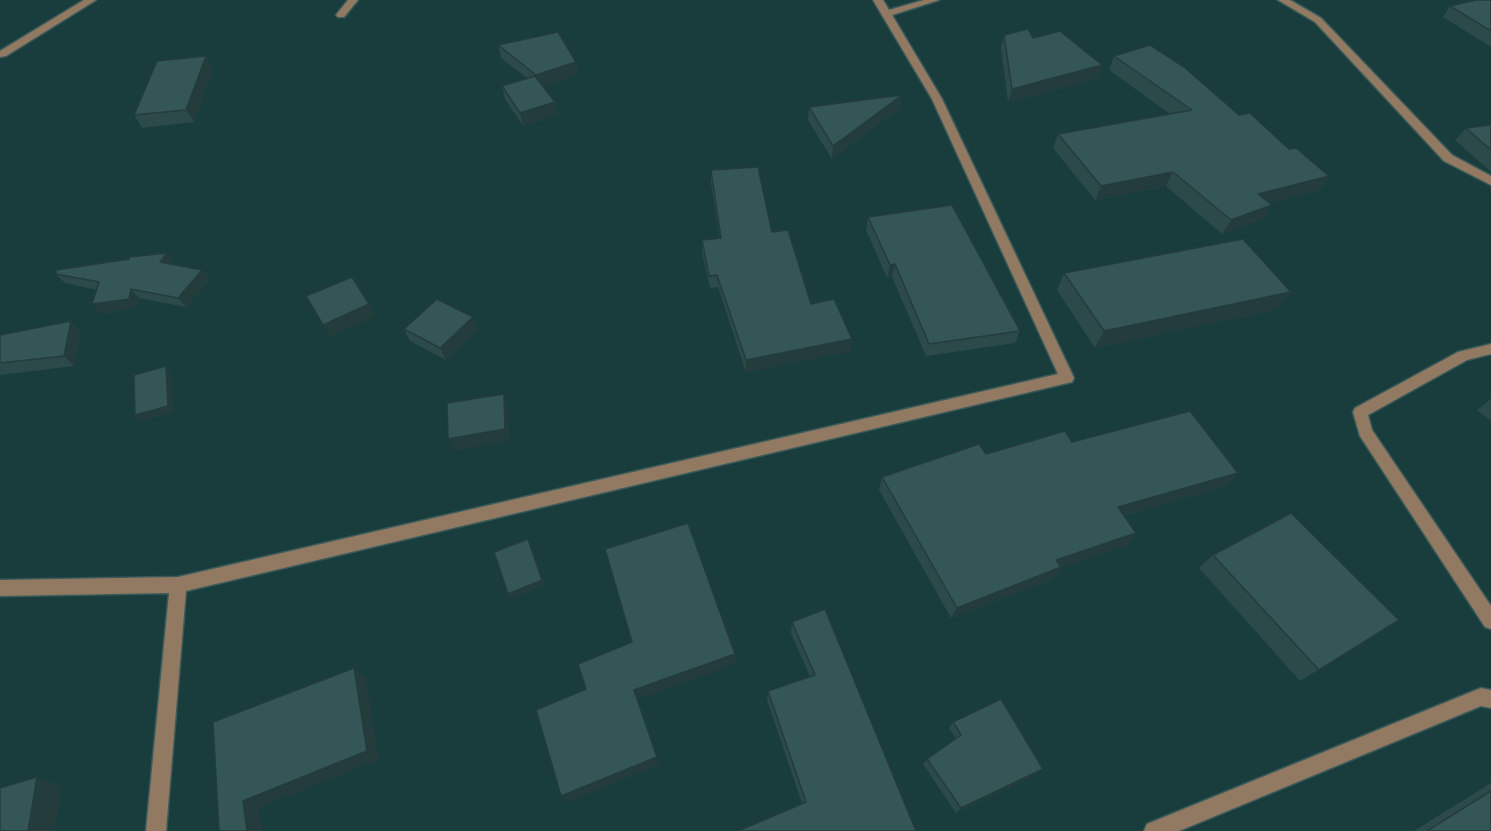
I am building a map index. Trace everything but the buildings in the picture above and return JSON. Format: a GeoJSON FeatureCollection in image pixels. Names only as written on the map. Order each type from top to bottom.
{"type":"FeatureCollection","features":[{"type":"Feature","properties":{"kind":"street"},"geometry":{"type":"LineString","coordinates":[[2,54],[92,0]]}},
{"type":"Feature","properties":{"kind":"street"},"geometry":{"type":"LineString","coordinates":[[341,15],[353,0]]}},
{"type":"Feature","properties":{"kind":"street"},"geometry":{"type":"LineString","coordinates":[[0,588],[178,585],[1066,378],[937,99],[881,7],[934,0]]}},
{"type":"Feature","properties":{"kind":"street"},"geometry":{"type":"LineString","coordinates":[[1283,0],[1318,20],[1448,158],[1491,181]]}},
{"type":"Feature","properties":{"kind":"street"},"geometry":{"type":"LineString","coordinates":[[1491,350],[1463,356],[1360,412],[1365,432],[1491,621]]}},
{"type":"Feature","properties":{"kind":"street"},"geometry":{"type":"LineString","coordinates":[[156,831],[178,585]]}},
{"type":"Feature","properties":{"kind":"street"},"geometry":{"type":"LineString","coordinates":[[1154,831],[1481,697],[1491,699]]}}]}
